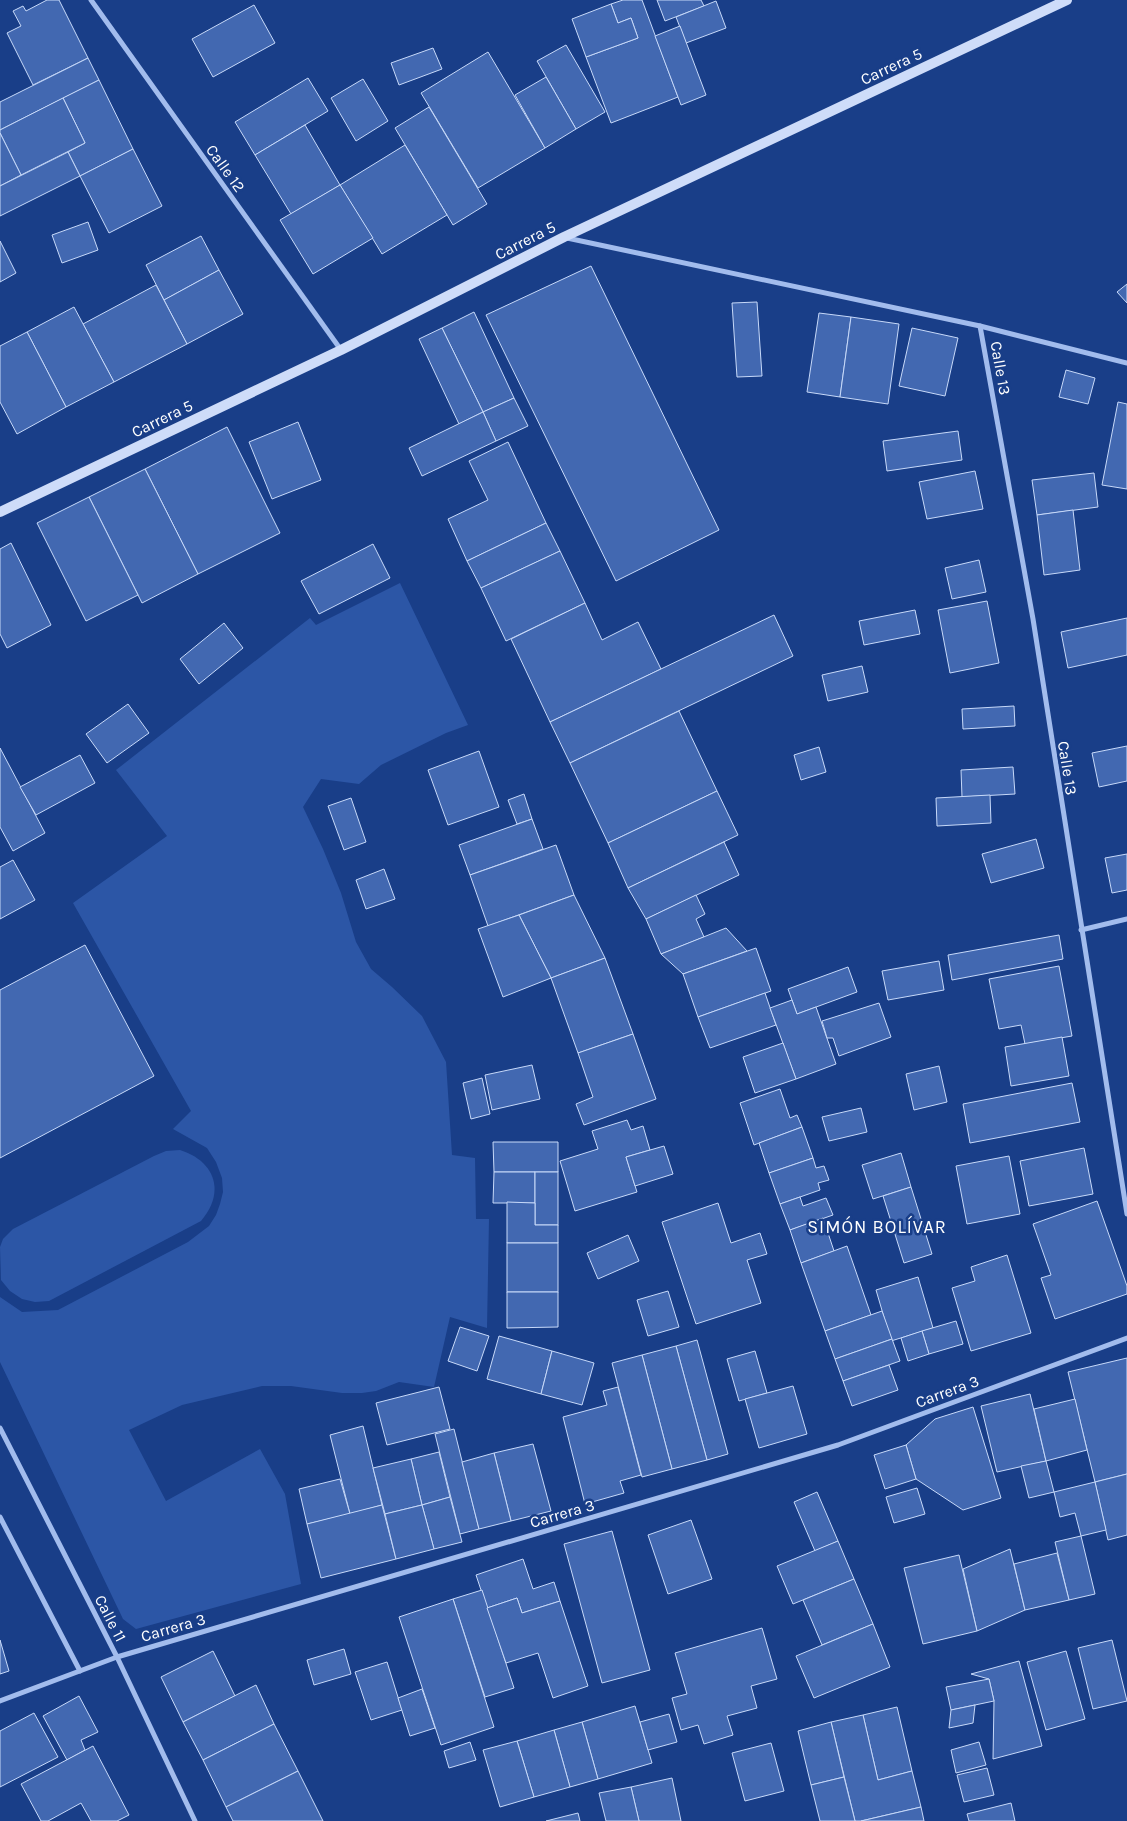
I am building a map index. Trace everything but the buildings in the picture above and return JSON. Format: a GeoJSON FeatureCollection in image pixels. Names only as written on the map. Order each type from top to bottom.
{"type":"FeatureCollection","features":[{"type":"Feature","properties":{"kind":"street","name":"Calle 12"},"geometry":{"type":"LineString","coordinates":[[91,0],[341,350]]}},
{"type":"Feature","properties":{"kind":"street","name":"Carrera 5"},"geometry":{"type":"LineString","coordinates":[[0,512],[341,350],[564,237],[1066,0]]}},
{"type":"Feature","properties":{"kind":"street"},"geometry":{"type":"LineString","coordinates":[[564,237],[980,326],[1127,363]]}},
{"type":"Feature","properties":{"kind":"street","name":"Calle 13"},"geometry":{"type":"LineString","coordinates":[[980,326],[1033,619],[1127,1214]]}},
{"type":"Feature","properties":{"kind":"street"},"geometry":{"type":"LineString","coordinates":[[1081,930],[1127,919]]}},
{"type":"Feature","properties":{"kind":"street","name":"Carrera 3"},"geometry":{"type":"LineString","coordinates":[[0,1701],[117,1657],[838,1445],[1127,1338]]}},
{"type":"Feature","properties":{"kind":"street","name":"Calle 11"},"geometry":{"type":"LineString","coordinates":[[0,1428],[117,1657],[195,1821]]}},
{"type":"Feature","properties":{"kind":"street"},"geometry":{"type":"LineString","coordinates":[[0,1517],[80,1671]]}},
{"type":"Feature","properties":{"kind":"shaded area"},"geometry":{"type":"Polygon","coordinates":[[[400,583],[468,725],[446,733],[381,765],[359,784],[321,779],[303,807],[341,893],[356,942],[371,969],[422,1016],[446,1062],[452,1155],[475,1158],[476,1219],[489,1219],[487,1328],[450,1317],[434,1387],[399,1382],[376,1391],[342,1393],[291,1386],[262,1386],[182,1405],[129,1430],[166,1501],[260,1449],[285,1494],[301,1584],[136,1629],[123,1619],[0,1362],[0,1297],[22,1312],[58,1310],[188,1242],[209,1226],[216,1215],[223,1192],[222,1178],[216,1162],[207,1148],[173,1129],[191,1111],[73,903],[167,836],[116,770],[310,618],[316,625],[400,583]]]}},
{"type":"Feature","properties":{"kind":"shaded area"},"geometry":{"type":"Polygon","coordinates":[[[180,1150],[202,1162],[209,1170],[213,1179],[215,1189],[213,1199],[209,1210],[201,1221],[49,1301],[35,1302],[22,1299],[10,1291],[1,1280],[0,1247],[3,1239],[13,1229],[154,1156],[166,1151],[180,1150]]]}},
{"type":"Feature","properties":{"kind":"district","name":"SIMÓN BOLÍVAR"},"geometry":{"type":"Point","coordinates":[877,1227]}}]}
